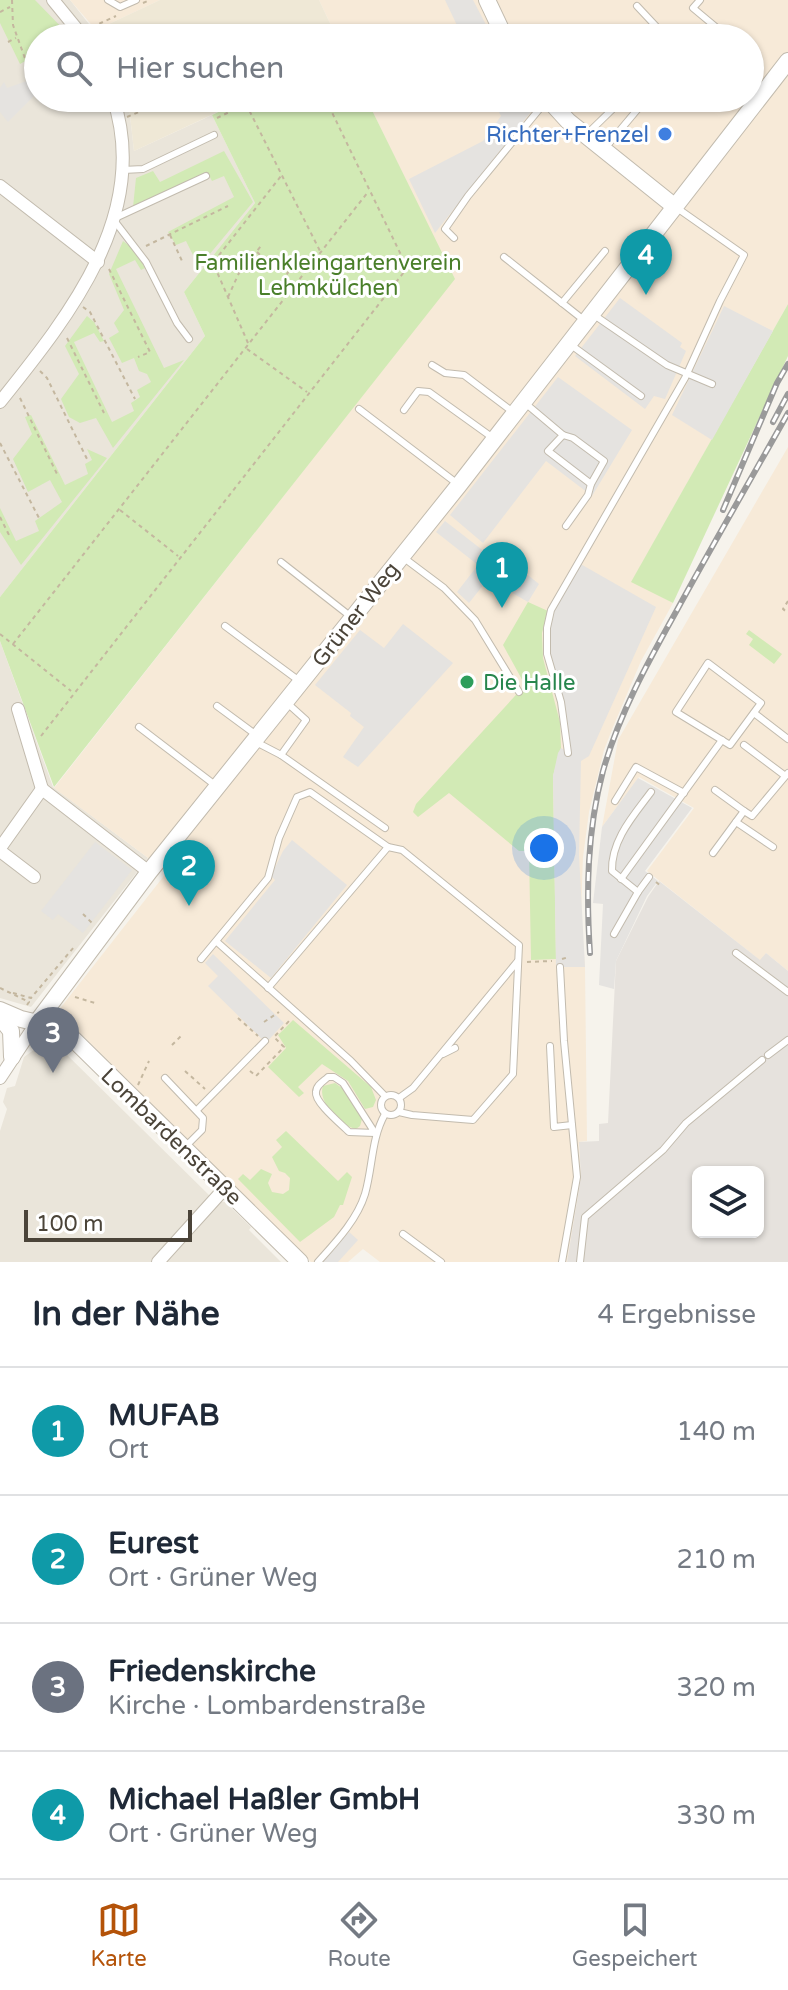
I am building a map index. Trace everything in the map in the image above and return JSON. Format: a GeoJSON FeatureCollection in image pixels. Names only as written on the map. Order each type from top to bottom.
{"type":"FeatureCollection","features":[{"type":"Feature","properties":{"kind":"street"},"geometry":{"type":"LineString","coordinates":[[53,0],[73,24]]}},
{"type":"Feature","properties":{"kind":"street"},"geometry":{"type":"LineString","coordinates":[[487,0],[498,24]]}},
{"type":"Feature","properties":{"kind":"street","name":"Grüner Weg"},"geometry":{"type":"LineString","coordinates":[[764,92],[788,61]]}},
{"type":"Feature","properties":{"kind":"street"},"geometry":{"type":"LineString","coordinates":[[0,402],[103,265],[123,170],[123,138],[116,112]]}},
{"type":"Feature","properties":{"kind":"street"},"geometry":{"type":"LineString","coordinates":[[562,112],[674,206]]}},
{"type":"Feature","properties":{"kind":"street","name":"Grüner Weg"},"geometry":{"type":"LineString","coordinates":[[37,1022],[149,872],[459,485],[748,112]]}},
{"type":"Feature","properties":{"kind":"street"},"geometry":{"type":"LineString","coordinates":[[0,186],[103,265]]}},
{"type":"Feature","properties":{"kind":"street"},"geometry":{"type":"LineString","coordinates":[[18,709],[42,789],[149,872]]}},
{"type":"Feature","properties":{"kind":"street"},"geometry":{"type":"LineString","coordinates":[[34,877],[0,850],[42,789]]}},
{"type":"Feature","properties":{"kind":"street","name":"Lombardenstraße"},"geometry":{"type":"LineString","coordinates":[[0,1010],[63,1029],[300,1262]]}},
{"type":"Feature","properties":{"kind":"street"},"geometry":{"type":"LineString","coordinates":[[0,1017],[11,1031],[12,1057]]}},
{"type":"Feature","properties":{"kind":"street"},"geometry":{"type":"LineString","coordinates":[[0,1078],[37,1022]]}},
{"type":"Feature","properties":{"kind":"street"},"geometry":{"type":"LineString","coordinates":[[158,1262],[225,1188]]}},
{"type":"Feature","properties":{"kind":"lane"},"geometry":{"type":"LineString","coordinates":[[108,0],[120,7],[137,3]]}},
{"type":"Feature","properties":{"kind":"lane"},"geometry":{"type":"LineString","coordinates":[[700,0],[693,8],[712,24]]}},
{"type":"Feature","properties":{"kind":"lane"},"geometry":{"type":"LineString","coordinates":[[637,6],[654,24]]}},
{"type":"Feature","properties":{"kind":"lane"},"geometry":{"type":"LineString","coordinates":[[454,238],[445,229],[537,112]]}},
{"type":"Feature","properties":{"kind":"lane"},"geometry":{"type":"LineString","coordinates":[[586,135],[610,112]]}},
{"type":"Feature","properties":{"kind":"lane"},"geometry":{"type":"LineString","coordinates":[[604,150],[635,112]]}},
{"type":"Feature","properties":{"kind":"lane"},"geometry":{"type":"LineString","coordinates":[[123,170],[143,169],[214,135]]}},
{"type":"Feature","properties":{"kind":"lane"},"geometry":{"type":"LineString","coordinates":[[189,339],[177,323],[146,262],[113,219],[206,176]]}},
{"type":"Feature","properties":{"kind":"lane"},"geometry":{"type":"LineString","coordinates":[[568,753],[561,702],[546,644],[551,610],[687,373],[744,255],[674,206]]}},
{"type":"Feature","properties":{"kind":"lane"},"geometry":{"type":"LineString","coordinates":[[562,303],[605,251]]}},
{"type":"Feature","properties":{"kind":"lane"},"geometry":{"type":"LineString","coordinates":[[504,257],[562,303],[667,365],[712,384]]}},
{"type":"Feature","properties":{"kind":"lane"},"geometry":{"type":"LineString","coordinates":[[568,343],[641,396]]}},
{"type":"Feature","properties":{"kind":"lane"},"geometry":{"type":"LineString","coordinates":[[432,365],[445,373],[464,375],[563,435],[573,438],[604,461],[588,495],[566,526]]}},
{"type":"Feature","properties":{"kind":"lane"},"geometry":{"type":"LineString","coordinates":[[404,410],[418,391],[429,392],[493,438]]}},
{"type":"Feature","properties":{"kind":"lane"},"geometry":{"type":"LineString","coordinates":[[359,409],[459,485]]}},
{"type":"Feature","properties":{"kind":"lane"},"geometry":{"type":"LineString","coordinates":[[563,435],[548,451],[591,484]]}},
{"type":"Feature","properties":{"kind":"lane"},"geometry":{"type":"LineString","coordinates":[[401,556],[444,588],[475,620],[519,692]]}},
{"type":"Feature","properties":{"kind":"lane"},"geometry":{"type":"LineString","coordinates":[[281,562],[353,618]]}},
{"type":"Feature","properties":{"kind":"lane"},"geometry":{"type":"LineString","coordinates":[[225,626],[301,683]]}},
{"type":"Feature","properties":{"kind":"lane"},"geometry":{"type":"LineString","coordinates":[[708,663],[761,703],[754,713],[730,745],[676,712],[708,663]]}},
{"type":"Feature","properties":{"kind":"lane"},"geometry":{"type":"LineString","coordinates":[[281,755],[306,720],[286,701]]}},
{"type":"Feature","properties":{"kind":"lane"},"geometry":{"type":"LineString","coordinates":[[217,706],[256,739],[385,828]]}},
{"type":"Feature","properties":{"kind":"lane"},"geometry":{"type":"LineString","coordinates":[[754,713],[788,739]]}},
{"type":"Feature","properties":{"kind":"lane"},"geometry":{"type":"LineString","coordinates":[[139,727],[218,787]]}},
{"type":"Feature","properties":{"kind":"lane"},"geometry":{"type":"LineString","coordinates":[[621,879],[722,740]]}},
{"type":"Feature","properties":{"kind":"lane"},"geometry":{"type":"LineString","coordinates":[[715,790],[752,816],[786,774],[744,745]]}},
{"type":"Feature","properties":{"kind":"lane"},"geometry":{"type":"LineString","coordinates":[[615,801],[636,767],[684,793]]}},
{"type":"Feature","properties":{"kind":"lane"},"geometry":{"type":"LineString","coordinates":[[201,959],[268,878],[279,838],[297,797],[310,792],[388,847],[402,850],[519,945],[513,1074],[473,1120],[399,1112]]}},
{"type":"Feature","properties":{"kind":"lane"},"geometry":{"type":"LineString","coordinates":[[638,892],[612,869],[619,837],[651,792]]}},
{"type":"Feature","properties":{"kind":"lane"},"geometry":{"type":"LineString","coordinates":[[713,853],[744,811]]}},
{"type":"Feature","properties":{"kind":"lane"},"geometry":{"type":"LineString","coordinates":[[736,822],[773,847]]}},
{"type":"Feature","properties":{"kind":"lane"},"geometry":{"type":"LineString","coordinates":[[268,988],[388,847]]}},
{"type":"Feature","properties":{"kind":"lane"},"geometry":{"type":"LineString","coordinates":[[614,934],[649,877]]}},
{"type":"Feature","properties":{"kind":"lane"},"geometry":{"type":"LineString","coordinates":[[217,942],[379,1087],[385,1096]]}},
{"type":"Feature","properties":{"kind":"lane"},"geometry":{"type":"LineString","coordinates":[[736,953],[788,992]]}},
{"type":"Feature","properties":{"kind":"lane"},"geometry":{"type":"LineString","coordinates":[[399,1098],[413,1088],[518,961]]}},
{"type":"Feature","properties":{"kind":"lane"},"geometry":{"type":"LineString","coordinates":[[558,964],[577,1177],[562,1262]]}},
{"type":"Feature","properties":{"kind":"lane"},"geometry":{"type":"LineString","coordinates":[[580,1262],[585,1217],[663,1150],[686,1123],[788,1040]]}},
{"type":"Feature","properties":{"kind":"lane"},"geometry":{"type":"LineString","coordinates":[[197,1110],[265,1041]]}},
{"type":"Feature","properties":{"kind":"lane"},"geometry":{"type":"LineString","coordinates":[[550,1046],[554,1127],[572,1125]]}},
{"type":"Feature","properties":{"kind":"lane"},"geometry":{"type":"LineString","coordinates":[[440,1055],[455,1048]]}},
{"type":"Feature","properties":{"kind":"lane"},"geometry":{"type":"LineString","coordinates":[[328,1077],[343,1083],[375,1133],[349,1132],[318,1101],[315,1093],[318,1086],[328,1077]]}},
{"type":"Feature","properties":{"kind":"lane"},"geometry":{"type":"LineString","coordinates":[[165,1078],[203,1118],[202,1130],[183,1149]]}},
{"type":"Feature","properties":{"kind":"lane"},"geometry":{"type":"LineString","coordinates":[[385,1096],[381,1105],[385,1114],[391,1116],[402,1107],[399,1098]]}},
{"type":"Feature","properties":{"kind":"lane"},"geometry":{"type":"LineString","coordinates":[[385,1096],[399,1098]]}},
{"type":"Feature","properties":{"kind":"lane"},"geometry":{"type":"LineString","coordinates":[[318,1262],[344,1231],[364,1197],[375,1133],[385,1114]]}},
{"type":"Feature","properties":{"kind":"lane"},"geometry":{"type":"LineString","coordinates":[[403,1234],[441,1262]]}},
{"type":"Feature","properties":{"kind":"path"},"geometry":{"type":"LineString","coordinates":[[12,0],[17,38],[24,56]]}},
{"type":"Feature","properties":{"kind":"path"},"geometry":{"type":"LineString","coordinates":[[137,3],[150,0]]}},
{"type":"Feature","properties":{"kind":"path"},"geometry":{"type":"LineString","coordinates":[[0,12],[11,7]]}},
{"type":"Feature","properties":{"kind":"path"},"geometry":{"type":"LineString","coordinates":[[103,24],[125,12]]}},
{"type":"Feature","properties":{"kind":"path"},"geometry":{"type":"LineString","coordinates":[[8,42],[17,38]]}},
{"type":"Feature","properties":{"kind":"path"},"geometry":{"type":"LineString","coordinates":[[118,119],[143,112]]}},
{"type":"Feature","properties":{"kind":"path"},"geometry":{"type":"LineString","coordinates":[[217,118],[229,112]]}},
{"type":"Feature","properties":{"kind":"path"},"geometry":{"type":"LineString","coordinates":[[250,112],[321,253]]}},
{"type":"Feature","properties":{"kind":"path"},"geometry":{"type":"LineString","coordinates":[[41,736],[404,272],[403,259],[332,112]]}},
{"type":"Feature","properties":{"kind":"path"},"geometry":{"type":"LineString","coordinates":[[249,345],[215,272],[216,259],[281,176]]}},
{"type":"Feature","properties":{"kind":"path"},"geometry":{"type":"LineString","coordinates":[[13,644],[369,191]]}},
{"type":"Feature","properties":{"kind":"path"},"geometry":{"type":"LineString","coordinates":[[137,249],[228,206]]}},
{"type":"Feature","properties":{"kind":"path"},"geometry":{"type":"LineString","coordinates":[[170,234],[182,261]]}},
{"type":"Feature","properties":{"kind":"path"},"geometry":{"type":"LineString","coordinates":[[227,298],[239,273],[261,246]]}},
{"type":"Feature","properties":{"kind":"path"},"geometry":{"type":"LineString","coordinates":[[256,252],[263,258],[270,256],[289,271],[285,277],[295,285]]}},
{"type":"Feature","properties":{"kind":"path"},"geometry":{"type":"LineString","coordinates":[[103,265],[112,271],[150,352],[138,357]]}},
{"type":"Feature","properties":{"kind":"path"},"geometry":{"type":"LineString","coordinates":[[75,302],[90,312],[135,399]]}},
{"type":"Feature","properties":{"kind":"path"},"geometry":{"type":"LineString","coordinates":[[67,338],[104,413]]}},
{"type":"Feature","properties":{"kind":"path"},"geometry":{"type":"LineString","coordinates":[[246,348],[308,393]]}},
{"type":"Feature","properties":{"kind":"path"},"geometry":{"type":"LineString","coordinates":[[30,364],[47,378],[88,461]]}},
{"type":"Feature","properties":{"kind":"path"},"geometry":{"type":"LineString","coordinates":[[20,398],[58,476]]}},
{"type":"Feature","properties":{"kind":"path"},"geometry":{"type":"LineString","coordinates":[[0,443],[39,518]]}},
{"type":"Feature","properties":{"kind":"path"},"geometry":{"type":"LineString","coordinates":[[119,509],[178,557]]}},
{"type":"Feature","properties":{"kind":"path"},"geometry":{"type":"LineString","coordinates":[[0,517],[9,535]]}},
{"type":"Feature","properties":{"kind":"path"},"geometry":{"type":"LineString","coordinates":[[788,601],[783,609],[788,613]]}},
{"type":"Feature","properties":{"kind":"path"},"geometry":{"type":"LineString","coordinates":[[0,634],[73,692]]}},
{"type":"Feature","properties":{"kind":"path"},"geometry":{"type":"LineString","coordinates":[[83,914],[94,923],[89,928]]}},
{"type":"Feature","properties":{"kind":"path"},"geometry":{"type":"LineString","coordinates":[[13,993],[31,998],[78,943]]}},
{"type":"Feature","properties":{"kind":"path"},"geometry":{"type":"LineString","coordinates":[[531,962],[558,964]]}},
{"type":"Feature","properties":{"kind":"path"},"geometry":{"type":"LineString","coordinates":[[70,996],[95,1003]]}},
{"type":"Feature","properties":{"kind":"path"},"geometry":{"type":"LineString","coordinates":[[264,1022],[282,1009]]}},
{"type":"Feature","properties":{"kind":"path"},"geometry":{"type":"LineString","coordinates":[[265,1067],[284,1047],[274,1037],[297,1013]]}},
{"type":"Feature","properties":{"kind":"path"},"geometry":{"type":"LineString","coordinates":[[238,1018],[254,1032]]}},
{"type":"Feature","properties":{"kind":"path"},"geometry":{"type":"LineString","coordinates":[[172,1045],[183,1034]]}},
{"type":"Feature","properties":{"kind":"path"},"geometry":{"type":"LineString","coordinates":[[139,1083],[149,1061]]}},
{"type":"Feature","properties":{"kind":"path"},"geometry":{"type":"LineString","coordinates":[[185,1071],[211,1095]]}},
{"type":"Feature","properties":{"kind":"shaded area"},"geometry":{"type":"Polygon","coordinates":[[[0,0],[70,0],[89,24],[24,24],[24,112],[129,112],[134,151],[212,115],[255,203],[184,292],[205,336],[0,597],[0,0]]]}},
{"type":"Feature","properties":{"kind":"shaded area"},"geometry":{"type":"Polygon","coordinates":[[[70,0],[160,0],[109,24],[91,24],[70,0]]]}},
{"type":"Feature","properties":{"kind":"shaded area"},"geometry":{"type":"Polygon","coordinates":[[[160,0],[319,0],[330,24],[109,24],[160,0]]]}},
{"type":"Feature","properties":{"kind":"shaded area"},"geometry":{"type":"Polygon","coordinates":[[[319,0],[788,0],[788,304],[632,581],[673,603],[641,661],[613,727],[604,750],[589,812],[583,857],[581,913],[585,967],[587,1141],[579,1142],[581,1177],[567,1262],[380,1262],[363,1249],[348,1262],[311,1262],[58,1011],[167,872],[54,788],[454,279],[373,112],[764,112],[764,24],[330,24],[319,0]]]}},
{"type":"Feature","properties":{"kind":"shaded area"},"geometry":{"type":"Polygon","coordinates":[[[445,0],[473,0],[486,24],[456,24],[445,0]]]}},
{"type":"Feature","properties":{"kind":"shaded area"},"geometry":{"type":"Polygon","coordinates":[[[4,82],[7,88],[24,82],[24,106],[8,122],[0,112],[0,88],[4,82]]]}},
{"type":"Feature","properties":{"kind":"shaded area"},"geometry":{"type":"Polygon","coordinates":[[[129,112],[218,112],[134,151],[129,112]]]}},
{"type":"Feature","properties":{"kind":"shaded area"},"geometry":{"type":"Polygon","coordinates":[[[499,112],[531,112],[435,233],[409,179],[483,141],[501,116],[499,112]]]}},
{"type":"Feature","properties":{"kind":"shaded area"},"geometry":{"type":"Polygon","coordinates":[[[620,298],[682,343],[680,347],[686,351],[665,399],[654,396],[645,409],[575,356],[620,298]]]}},
{"type":"Feature","properties":{"kind":"shaded area"},"geometry":{"type":"Polygon","coordinates":[[[724,306],[773,331],[712,440],[672,415],[724,306]]]}},
{"type":"Feature","properties":{"kind":"shaded area"},"geometry":{"type":"Polygon","coordinates":[[[558,377],[632,430],[592,496],[546,461],[483,543],[450,515],[558,377]]]}},
{"type":"Feature","properties":{"kind":"shaded area"},"geometry":{"type":"Polygon","coordinates":[[[788,447],[788,971],[766,953],[761,961],[647,871],[694,808],[639,777],[602,827],[618,740],[788,447]]]}},
{"type":"Feature","properties":{"kind":"shaded area"},"geometry":{"type":"Polygon","coordinates":[[[445,521],[485,552],[498,551],[539,584],[528,602],[488,579],[469,603],[457,592],[478,565],[436,532],[445,521]]]}},
{"type":"Feature","properties":{"kind":"shaded area"},"geometry":{"type":"Polygon","coordinates":[[[577,562],[656,607],[589,756],[581,761],[579,855],[585,967],[556,967],[553,776],[558,753],[561,748],[567,752],[561,702],[547,654],[551,610],[577,562]]]}},
{"type":"Feature","properties":{"kind":"shaded area"},"geometry":{"type":"Polygon","coordinates":[[[403,624],[453,663],[358,767],[343,757],[364,727],[315,685],[360,630],[384,648],[403,624]]]}},
{"type":"Feature","properties":{"kind":"shaded area"},"geometry":{"type":"Polygon","coordinates":[[[0,641],[53,787],[148,858],[31,1007],[0,998],[0,641]]]}},
{"type":"Feature","properties":{"kind":"shaded area"},"geometry":{"type":"Polygon","coordinates":[[[638,778],[692,808],[645,871],[658,881],[647,896],[616,961],[614,989],[599,985],[603,904],[593,903],[602,827],[638,778]]]}},
{"type":"Feature","properties":{"kind":"shaded area"},"geometry":{"type":"Polygon","coordinates":[[[292,840],[347,885],[271,978],[225,941],[275,880],[271,876],[292,840]]]}},
{"type":"Feature","properties":{"kind":"shaded area"},"geometry":{"type":"Polygon","coordinates":[[[95,842],[132,870],[83,933],[58,914],[53,920],[41,911],[95,842]]]}},
{"type":"Feature","properties":{"kind":"shaded area"},"geometry":{"type":"Polygon","coordinates":[[[659,881],[760,960],[766,953],[788,971],[788,1262],[567,1262],[581,1177],[579,1142],[599,1141],[599,1124],[608,1123],[616,961],[659,881]]]}},
{"type":"Feature","properties":{"kind":"shaded area"},"geometry":{"type":"Polygon","coordinates":[[[213,954],[284,1023],[266,1043],[208,986],[218,976],[205,963],[213,954]]]}},
{"type":"Feature","properties":{"kind":"shaded area"},"geometry":{"type":"Polygon","coordinates":[[[45,1042],[59,1047],[215,1201],[225,1202],[251,1227],[249,1230],[281,1262],[0,1262],[0,1131],[7,1109],[3,1102],[7,1088],[15,1086],[24,1057],[45,1042]]]}},
{"type":"Feature","properties":{"kind":"shaded area"},"geometry":{"type":"Polygon","coordinates":[[[349,1232],[358,1240],[338,1262],[321,1262],[349,1232]]]}},
{"type":"Feature","properties":{"kind":"green space"},"geometry":{"type":"Polygon","coordinates":[[[0,0],[35,0],[58,24],[24,24],[24,62],[20,64],[0,23],[0,0]]]}},
{"type":"Feature","properties":{"kind":"green space","name":"Familienkleingartenverein Lehmkülchen"},"geometry":{"type":"Polygon","coordinates":[[[218,112],[373,112],[455,279],[54,787],[0,641],[0,597],[205,336],[184,292],[255,203],[212,115],[218,112]]]}},
{"type":"Feature","properties":{"kind":"green space"},"geometry":{"type":"Polygon","coordinates":[[[224,151],[253,202],[199,267],[186,241],[176,245],[168,232],[234,197],[224,176],[212,181],[207,172],[133,207],[136,178],[153,171],[160,182],[224,151]]]}},
{"type":"Feature","properties":{"kind":"green space"},"geometry":{"type":"Polygon","coordinates":[[[123,241],[135,250],[145,268],[141,270],[135,260],[116,269],[164,368],[184,360],[113,448],[96,418],[80,423],[69,417],[61,399],[79,374],[65,346],[87,316],[94,322],[104,341],[100,342],[94,333],[74,342],[112,422],[134,411],[131,403],[140,397],[137,390],[151,382],[147,374],[139,371],[134,358],[122,363],[109,338],[119,332],[114,323],[124,310],[109,274],[123,241]]]}},
{"type":"Feature","properties":{"kind":"green space"},"geometry":{"type":"Polygon","coordinates":[[[788,304],[788,356],[673,603],[631,582],[788,304]]]}},
{"type":"Feature","properties":{"kind":"green space"},"geometry":{"type":"Polygon","coordinates":[[[31,415],[65,485],[88,474],[85,464],[92,460],[87,449],[107,458],[21,565],[0,532],[0,508],[16,541],[39,531],[35,521],[62,502],[50,480],[28,492],[13,459],[32,434],[25,417],[31,415]]]}},
{"type":"Feature","properties":{"kind":"green space"},"geometry":{"type":"Polygon","coordinates":[[[528,602],[548,611],[542,633],[543,658],[560,722],[561,748],[553,776],[556,959],[531,960],[529,851],[519,851],[449,793],[418,817],[413,812],[416,804],[525,685],[503,645],[528,602]]]}},
{"type":"Feature","properties":{"kind":"green space"},"geometry":{"type":"Polygon","coordinates":[[[749,630],[782,654],[774,664],[749,645],[753,639],[746,634],[749,630]]]}},
{"type":"Feature","properties":{"kind":"green space"},"geometry":{"type":"Polygon","coordinates":[[[293,1020],[371,1087],[376,1100],[373,1107],[365,1109],[348,1081],[322,1064],[298,1087],[304,1093],[299,1097],[268,1067],[286,1048],[278,1035],[293,1020]]]}},
{"type":"Feature","properties":{"kind":"green space"},"geometry":{"type":"Polygon","coordinates":[[[335,1083],[342,1088],[362,1119],[356,1129],[337,1118],[327,1106],[323,1086],[335,1083]]]}},
{"type":"Feature","properties":{"kind":"green space"},"geometry":{"type":"Polygon","coordinates":[[[286,1131],[338,1181],[347,1172],[352,1177],[343,1205],[334,1217],[300,1242],[238,1179],[243,1174],[250,1180],[261,1169],[272,1174],[268,1183],[272,1192],[283,1194],[289,1190],[290,1178],[279,1171],[272,1157],[282,1147],[276,1140],[286,1131]]]}},
{"type":"Feature","properties":{"kind":"railway"},"geometry":{"type":"LineString","coordinates":[[723,510],[788,364]]}},
{"type":"Feature","properties":{"kind":"railway"},"geometry":{"type":"LineString","coordinates":[[773,422],[788,394]]}},
{"type":"Feature","properties":{"kind":"railway"},"geometry":{"type":"LineString","coordinates":[[590,953],[588,884],[591,839],[598,794],[610,750],[655,649],[788,413]]}},
{"type":"Feature","properties":{"kind":"place","name":"Richter+Frenzel"},"geometry":{"type":"Point","coordinates":[665,134]}},
{"type":"Feature","properties":{"kind":"place","name":"Michael Haßler GmbH"},"geometry":{"type":"Point","coordinates":[646,295]}},
{"type":"Feature","properties":{"kind":"place","name":"MUFAB"},"geometry":{"type":"Point","coordinates":[502,608]}},
{"type":"Feature","properties":{"kind":"place","name":"Die Halle"},"geometry":{"type":"Point","coordinates":[467,682]}},
{"type":"Feature","properties":{"kind":"place","name":"Eurest"},"geometry":{"type":"Point","coordinates":[189,906]}},
{"type":"Feature","properties":{"kind":"place","name":"Friedenskirche"},"geometry":{"type":"Point","coordinates":[53,1073]}}]}
